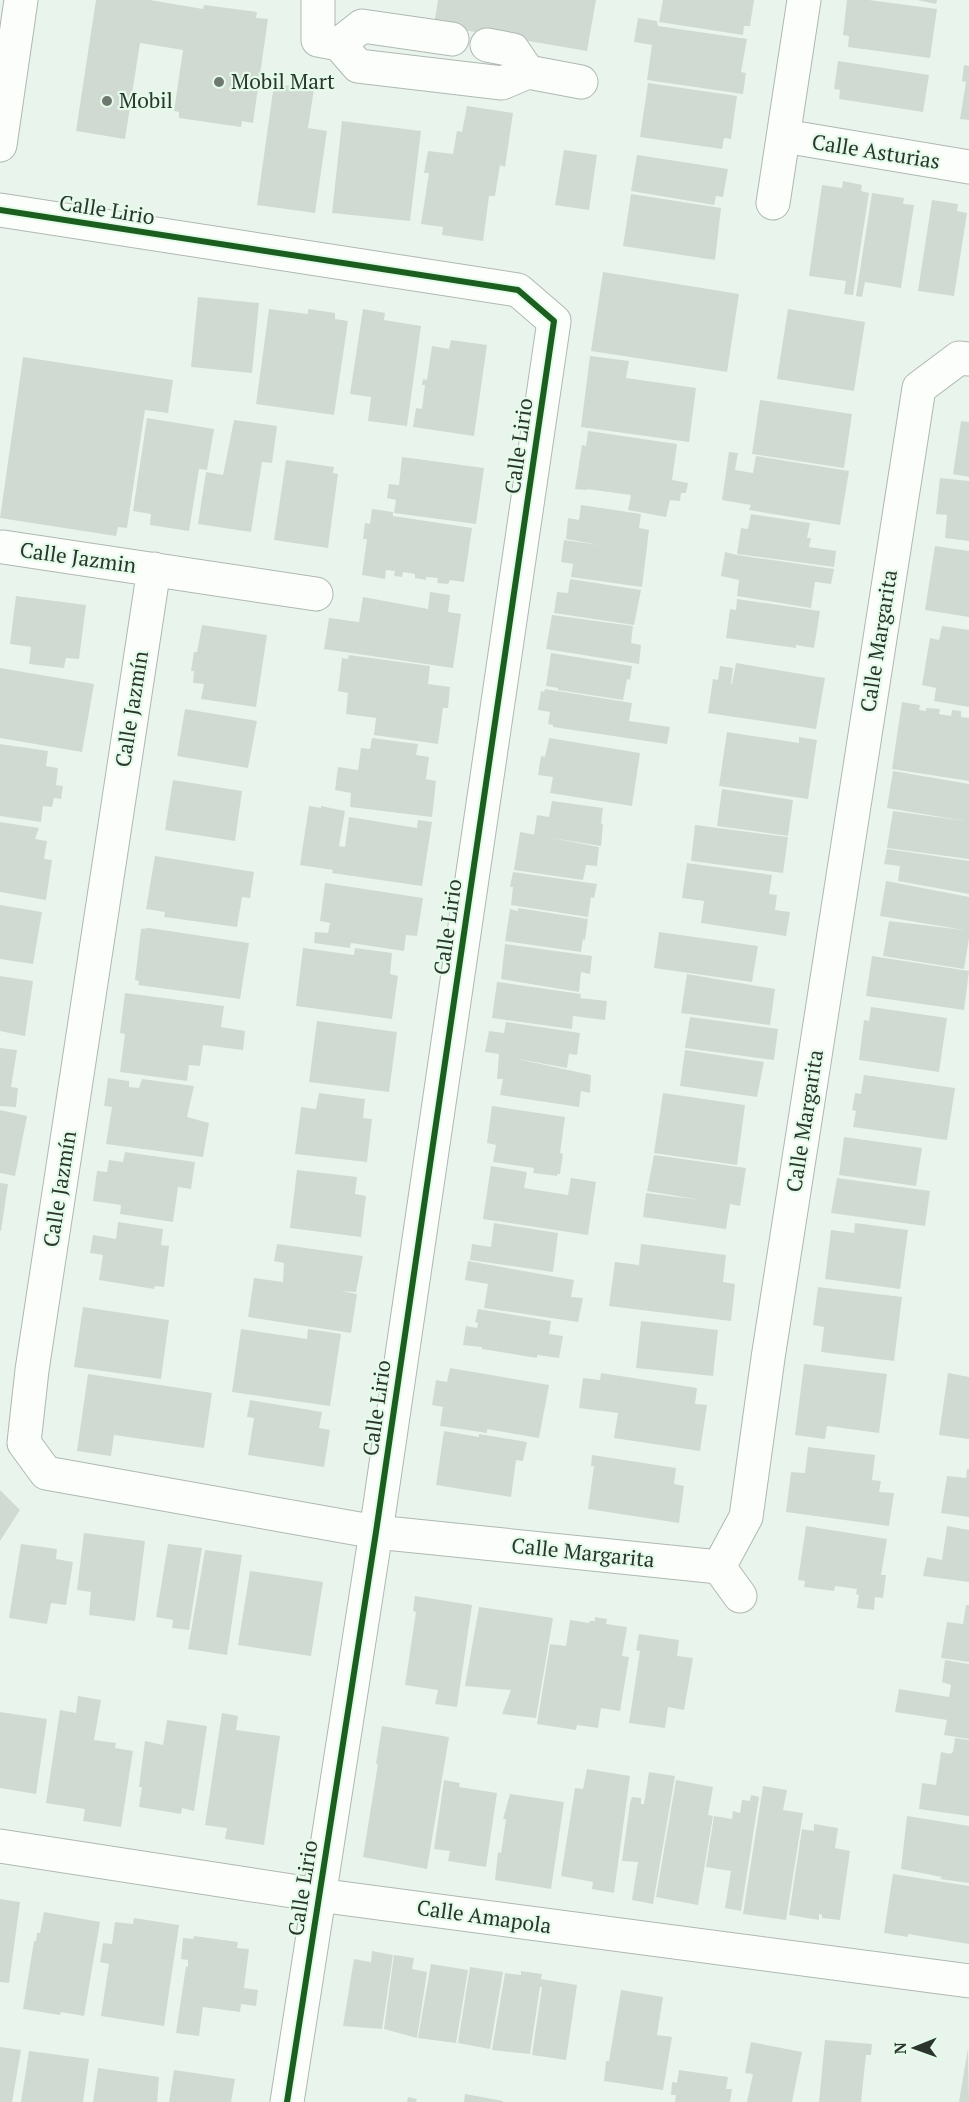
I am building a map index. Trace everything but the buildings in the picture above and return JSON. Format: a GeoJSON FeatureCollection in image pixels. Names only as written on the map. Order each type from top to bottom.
{"type":"FeatureCollection","features":[{"type":"Feature","properties":{"kind":"street"},"geometry":{"type":"LineString","coordinates":[[0,145],[21,0]]}},
{"type":"Feature","properties":{"kind":"street"},"geometry":{"type":"LineString","coordinates":[[318,0],[328,42],[358,66],[502,83],[528,72],[581,82]]}},
{"type":"Feature","properties":{"kind":"street"},"geometry":{"type":"LineString","coordinates":[[328,42],[331,0]]}},
{"type":"Feature","properties":{"kind":"street","name":"Calle Asturias"},"geometry":{"type":"LineString","coordinates":[[773,203],[804,0]]}},
{"type":"Feature","properties":{"kind":"street"},"geometry":{"type":"LineString","coordinates":[[328,42],[363,26],[453,39]]}},
{"type":"Feature","properties":{"kind":"street"},"geometry":{"type":"LineString","coordinates":[[487,45],[513,50],[528,72]]}},
{"type":"Feature","properties":{"kind":"street","name":"Calle Asturias"},"geometry":{"type":"LineString","coordinates":[[784,136],[969,167]]}},
{"type":"Feature","properties":{"kind":"street","name":"Calle Lirio"},"geometry":{"type":"LineString","coordinates":[[0,210],[518,290],[554,321],[376,1532],[287,2102]]}},
{"type":"Feature","properties":{"kind":"street","name":"Calle Margarita"},"geometry":{"type":"LineString","coordinates":[[376,1532],[719,1568],[746,1517],[768,1358],[919,388],[959,358],[969,359]]}},
{"type":"Feature","properties":{"kind":"street","name":"Calle Jazmin"},"geometry":{"type":"LineString","coordinates":[[3,547],[316,594]]}},
{"type":"Feature","properties":{"kind":"street","name":"Calle Jazmín"},"geometry":{"type":"LineString","coordinates":[[153,569],[32,1370],[24,1443],[46,1473],[376,1532]]}},
{"type":"Feature","properties":{"kind":"street"},"geometry":{"type":"LineString","coordinates":[[719,1568],[740,1596]]}},
{"type":"Feature","properties":{"kind":"street","name":"Calle Amapola"},"geometry":{"type":"LineString","coordinates":[[0,1846],[318,1895],[969,1981]]}},
{"type":"Feature","properties":{"kind":"cycle path"},"geometry":{"type":"LineString","coordinates":[[0,210],[518,290],[554,321],[376,1532],[287,2102]]}},
{"type":"Feature","properties":{"kind":"place","name":"Mobil Mart"},"geometry":{"type":"Point","coordinates":[219,82]}},
{"type":"Feature","properties":{"kind":"place","name":"Mobil"},"geometry":{"type":"Point","coordinates":[107,101]}}]}
